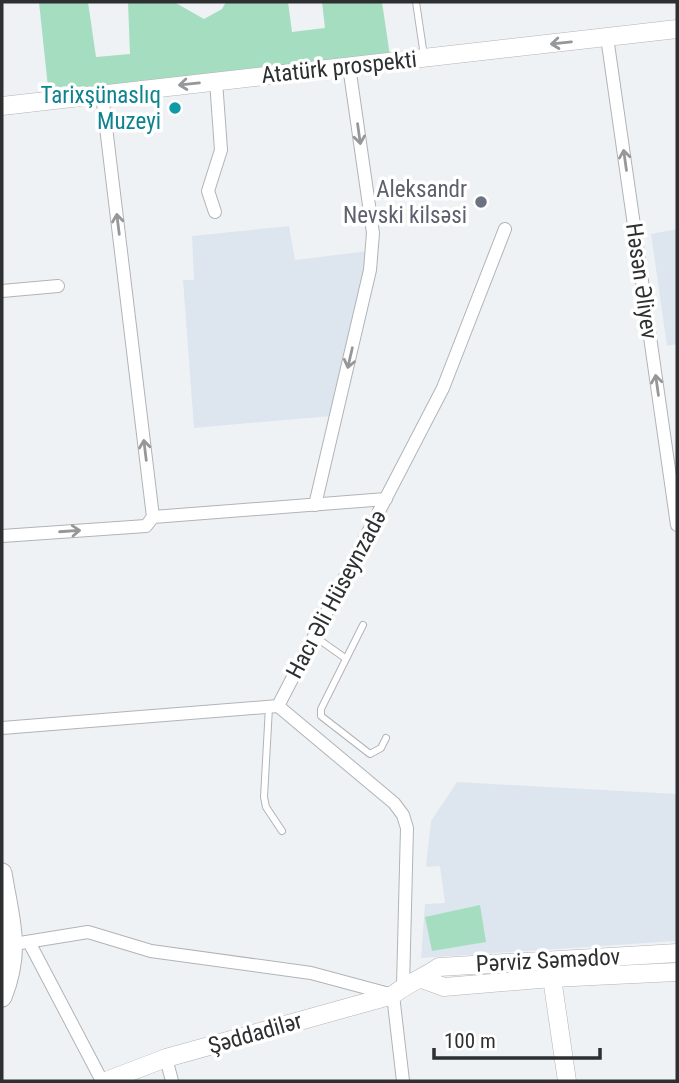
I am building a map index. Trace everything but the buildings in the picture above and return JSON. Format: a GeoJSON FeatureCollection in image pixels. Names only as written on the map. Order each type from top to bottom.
{"type":"FeatureCollection","features":[{"type":"Feature","properties":{"kind":"main road"},"geometry":{"type":"LineString","coordinates":[[2,873],[14,936],[11,974],[2,997]]}},
{"type":"Feature","properties":{"kind":"street","name":"Atatürk prospekti"},"geometry":{"type":"LineString","coordinates":[[2,106],[677,29]]}},
{"type":"Feature","properties":{"kind":"street","name":"Həsən Əliyev"},"geometry":{"type":"LineString","coordinates":[[607,37],[677,525]]}},
{"type":"Feature","properties":{"kind":"street"},"geometry":{"type":"LineString","coordinates":[[316,505],[370,270],[373,233],[349,66]]}},
{"type":"Feature","properties":{"kind":"street"},"geometry":{"type":"LineString","coordinates":[[215,212],[208,191],[221,150],[216,81]]}},
{"type":"Feature","properties":{"kind":"street"},"geometry":{"type":"LineString","coordinates":[[2,536],[146,526],[153,517],[102,94]]}},
{"type":"Feature","properties":{"kind":"street","name":"Hacı Əli Hüseynzadə"},"geometry":{"type":"LineString","coordinates":[[273,707],[314,636],[443,388],[505,229]]}},
{"type":"Feature","properties":{"kind":"street"},"geometry":{"type":"LineString","coordinates":[[2,291],[58,286]]}},
{"type":"Feature","properties":{"kind":"street"},"geometry":{"type":"LineString","coordinates":[[663,424],[677,421]]}},
{"type":"Feature","properties":{"kind":"street"},"geometry":{"type":"LineString","coordinates":[[153,517],[386,499]]}},
{"type":"Feature","properties":{"kind":"street"},"geometry":{"type":"LineString","coordinates":[[2,728],[273,707],[394,803],[403,815],[407,828],[398,990],[403,1081]]}},
{"type":"Feature","properties":{"kind":"street"},"geometry":{"type":"LineString","coordinates":[[104,1081],[14,936],[88,932],[151,951],[311,973],[398,990]]}},
{"type":"Feature","properties":{"kind":"street","name":"Pərviz Səmədov"},"geometry":{"type":"LineString","coordinates":[[398,990],[422,979],[439,967],[677,953]]}},
{"type":"Feature","properties":{"kind":"street","name":"Pərviz Səmədov"},"geometry":{"type":"LineString","coordinates":[[422,979],[444,987],[677,972]]}},
{"type":"Feature","properties":{"kind":"street"},"geometry":{"type":"LineString","coordinates":[[552,978],[567,1081]]}},
{"type":"Feature","properties":{"kind":"street","name":"Şəddadilər"},"geometry":{"type":"LineString","coordinates":[[104,1081],[166,1058],[398,990]]}},
{"type":"Feature","properties":{"kind":"street"},"geometry":{"type":"LineString","coordinates":[[166,1058],[172,1081]]}},
{"type":"Feature","properties":{"kind":"lane"},"geometry":{"type":"LineString","coordinates":[[416,2],[424,58]]}},
{"type":"Feature","properties":{"kind":"lane"},"geometry":{"type":"LineString","coordinates":[[363,625],[345,657],[321,709],[321,716],[370,754],[381,748],[386,738]]}},
{"type":"Feature","properties":{"kind":"lane"},"geometry":{"type":"LineString","coordinates":[[314,636],[345,657]]}},
{"type":"Feature","properties":{"kind":"lane"},"geometry":{"type":"LineString","coordinates":[[273,707],[264,797],[266,807],[282,831]]}},
{"type":"Feature","properties":{"kind":"shaded area"},"geometry":{"type":"Polygon","coordinates":[[[289,226],[295,260],[368,251],[332,416],[194,428],[183,280],[194,280],[192,236],[289,226]]]}},
{"type":"Feature","properties":{"kind":"shaded area"},"geometry":{"type":"Polygon","coordinates":[[[677,229],[677,344],[667,346],[651,234],[677,229]]]}},
{"type":"Feature","properties":{"kind":"shaded area"},"geometry":{"type":"Polygon","coordinates":[[[457,782],[677,794],[677,941],[421,958],[425,904],[445,903],[440,866],[426,867],[431,821],[457,782]]]}},
{"type":"Feature","properties":{"kind":"green space"},"geometry":{"type":"Polygon","coordinates":[[[39,2],[88,2],[96,57],[130,54],[128,2],[174,2],[204,19],[222,9],[226,2],[288,2],[292,32],[325,28],[322,2],[382,2],[390,56],[49,97],[39,2]]]}},
{"type":"Feature","properties":{"kind":"green space"},"geometry":{"type":"Polygon","coordinates":[[[480,905],[486,942],[432,951],[425,917],[480,905]]]}},
{"type":"Feature","properties":{"kind":"place","name":"Tarixşünaslıq Muzeyi"},"geometry":{"type":"Point","coordinates":[175,108]}},
{"type":"Feature","properties":{"kind":"place","name":"Aleksandr Nevski kilsəsi"},"geometry":{"type":"Point","coordinates":[481,202]}}]}
